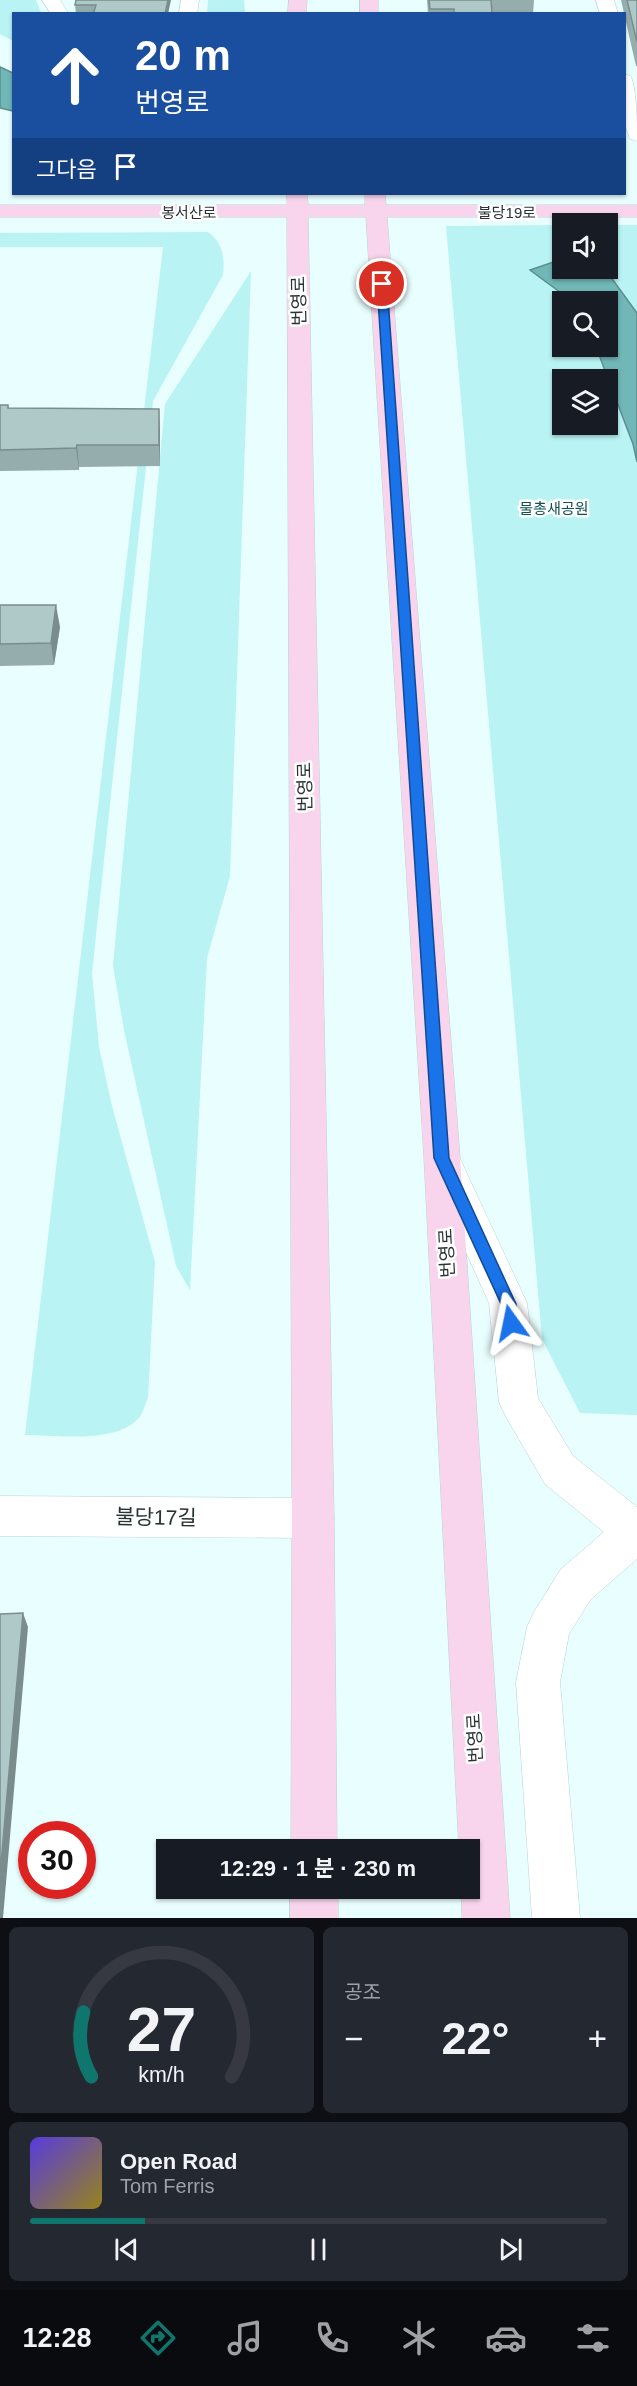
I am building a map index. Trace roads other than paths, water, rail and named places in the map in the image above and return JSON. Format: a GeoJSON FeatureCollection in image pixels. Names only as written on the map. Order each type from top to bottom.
{"type":"FeatureCollection","features":[{"type":"Feature","properties":{"kind":"main road","name":"번영로"},"geometry":{"type":"LineString","coordinates":[[298,203],[313,1518],[314,1839]]}},
{"type":"Feature","properties":{"kind":"main road","name":"봉서산로"},"geometry":{"type":"LineString","coordinates":[[0,211],[376,203]]}},
{"type":"Feature","properties":{"kind":"main road","name":"번영로"},"geometry":{"type":"LineString","coordinates":[[376,203],[442,1158],[486,1918]]}},
{"type":"Feature","properties":{"kind":"main road","name":"불당19로"},"geometry":{"type":"LineString","coordinates":[[376,203],[637,211]]}},
{"type":"Feature","properties":{"kind":"main road"},"geometry":{"type":"LineString","coordinates":[[314,1899],[314,1918]]}},
{"type":"Feature","properties":{"kind":"street"},"geometry":{"type":"LineString","coordinates":[[629,88],[637,135]]}},
{"type":"Feature","properties":{"kind":"street"},"geometry":{"type":"LineString","coordinates":[[442,1158],[508,1304],[519,1402],[559,1470],[636,1533],[576,1584],[549,1627],[538,1682],[555,1918]]}},
{"type":"Feature","properties":{"kind":"street","name":"불당17길"},"geometry":{"type":"LineString","coordinates":[[0,1516],[313,1518]]}},
{"type":"Feature","properties":{"kind":"park label","name":"물총새공원"},"geometry":{"type":"Point","coordinates":[554,508]}}]}
